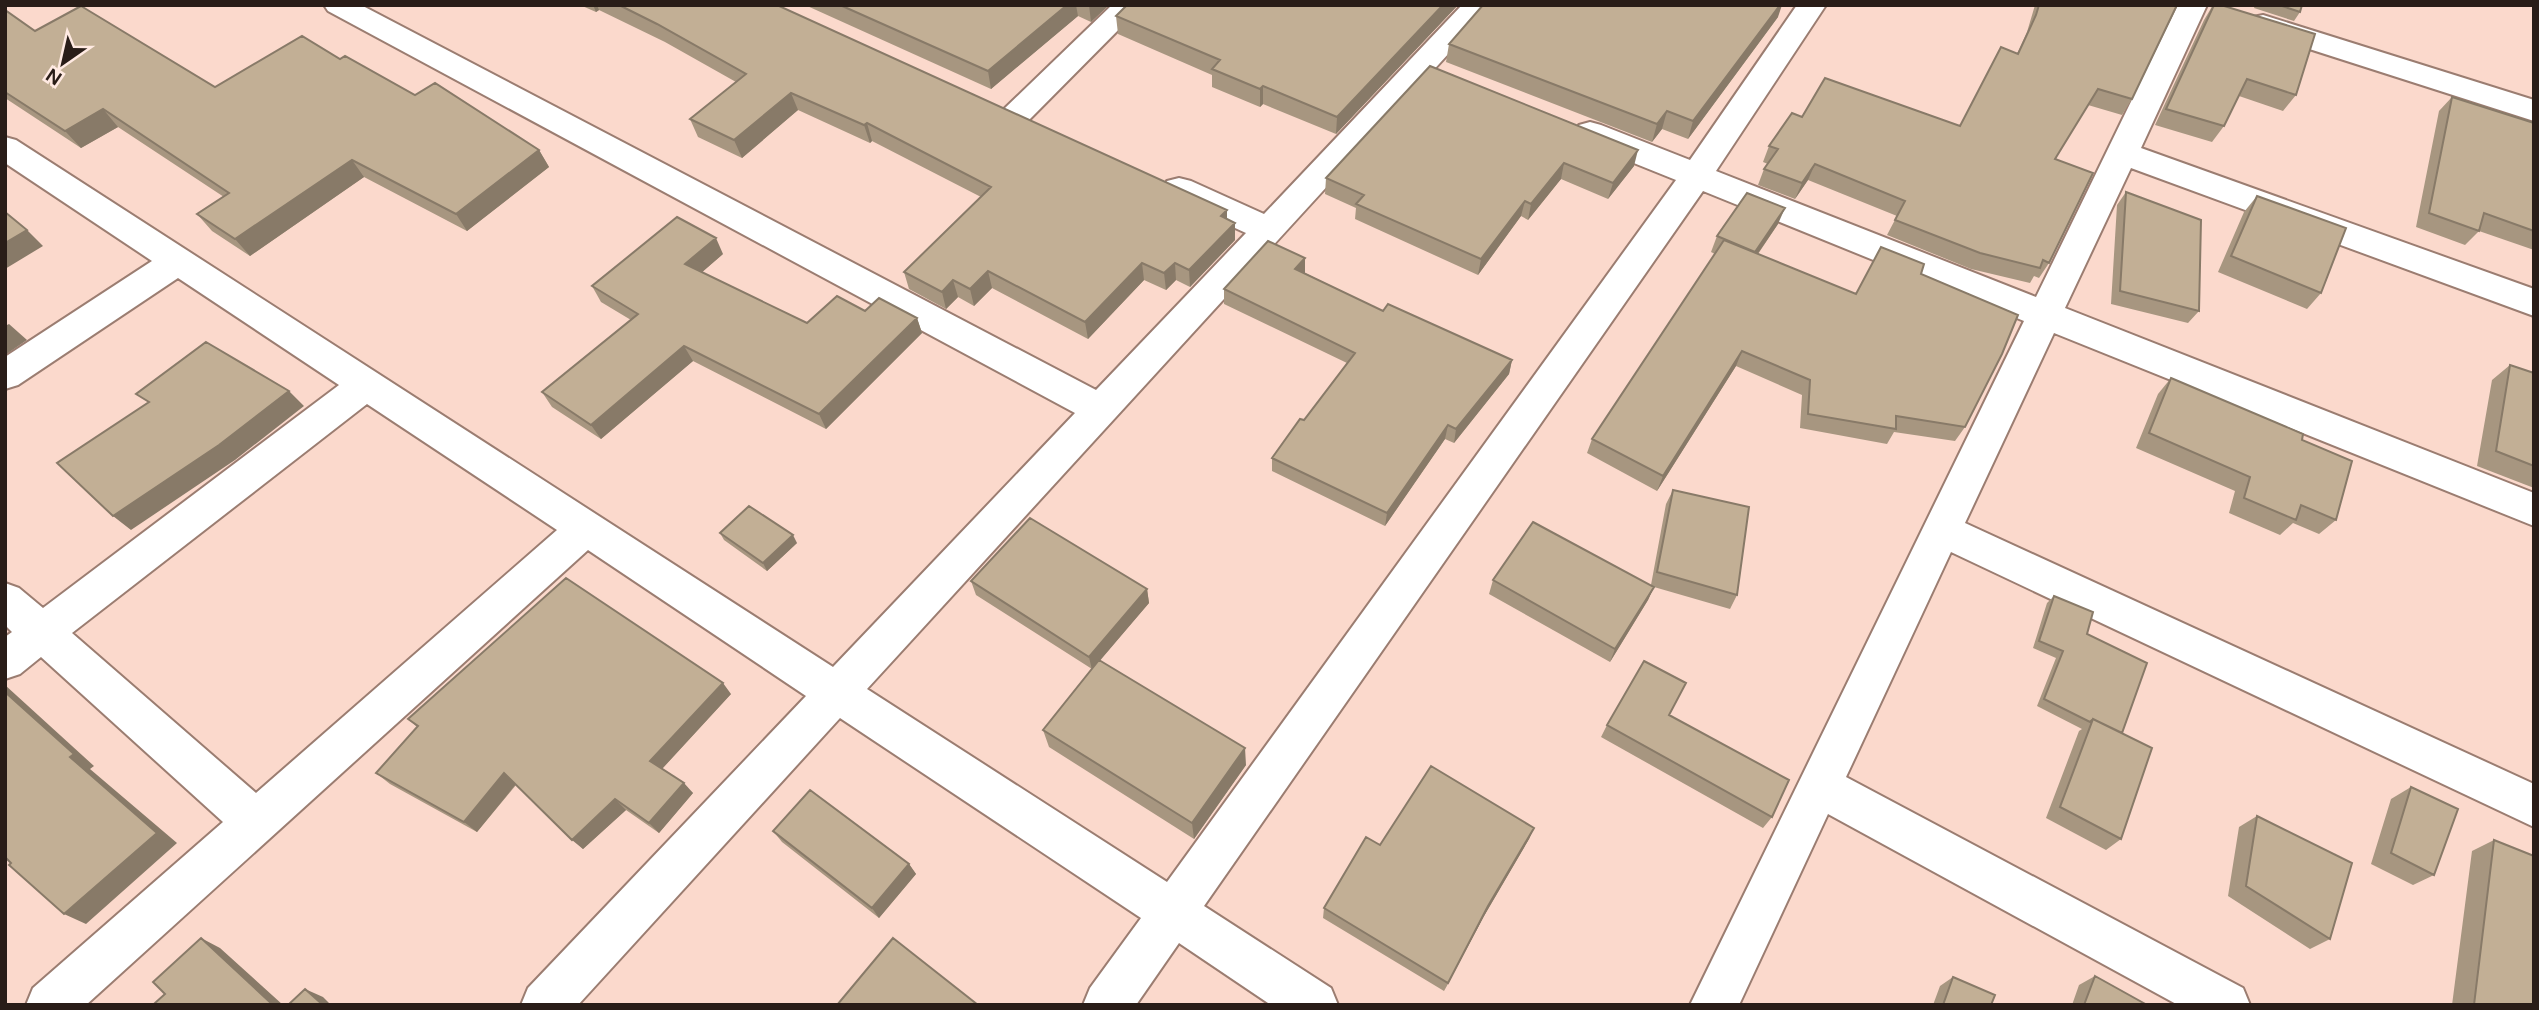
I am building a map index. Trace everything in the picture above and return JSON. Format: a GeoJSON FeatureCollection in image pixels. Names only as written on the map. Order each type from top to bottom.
{"type":"FeatureCollection","features":[{"type":"Feature","properties":{"kind":"street"},"geometry":{"type":"LineString","coordinates":[[338,5],[1101,410]]}},
{"type":"Feature","properties":{"kind":"street"},"geometry":{"type":"LineString","coordinates":[[1016,115],[1129,5]]}},
{"type":"Feature","properties":{"kind":"street"},"geometry":{"type":"LineString","coordinates":[[545,1005],[1269,230],[1435,71],[1479,5]]}},
{"type":"Feature","properties":{"kind":"street"},"geometry":{"type":"LineString","coordinates":[[1107,1005],[1696,176],[1812,5]]}},
{"type":"Feature","properties":{"kind":"street"},"geometry":{"type":"LineString","coordinates":[[1714,1005],[2123,153],[2212,8],[2534,111]]}},
{"type":"Feature","properties":{"kind":"street"},"geometry":{"type":"LineString","coordinates":[[1559,121],[2534,510]]}},
{"type":"Feature","properties":{"kind":"street"},"geometry":{"type":"LineString","coordinates":[[6,150],[1314,1005]]}},
{"type":"Feature","properties":{"kind":"street"},"geometry":{"type":"LineString","coordinates":[[2123,153],[2534,303]]}},
{"type":"Feature","properties":{"kind":"street"},"geometry":{"type":"LineString","coordinates":[[1155,178],[1269,230]]}},
{"type":"Feature","properties":{"kind":"street"},"geometry":{"type":"LineString","coordinates":[[5,375],[178,261]]}},
{"type":"Feature","properties":{"kind":"street"},"geometry":{"type":"LineString","coordinates":[[5,661],[366,384]]}},
{"type":"Feature","properties":{"kind":"street"},"geometry":{"type":"LineString","coordinates":[[50,1005],[586,528]]}},
{"type":"Feature","properties":{"kind":"street"},"geometry":{"type":"LineString","coordinates":[[1942,530],[2534,806]]}},
{"type":"Feature","properties":{"kind":"street"},"geometry":{"type":"LineString","coordinates":[[5,600],[256,822]]}},
{"type":"Feature","properties":{"kind":"street"},"geometry":{"type":"LineString","coordinates":[[1819,786],[2226,1005]]}},
{"type":"Feature","properties":{"kind":"building"},"geometry":{"type":"Polygon","coordinates":[[[619,5],[777,5],[1227,210],[1221,216],[1235,223],[1189,270],[1175,263],[1164,273],[1142,263],[1085,322],[988,271],[970,289],[953,280],[942,292],[904,272],[991,187],[867,123],[864,125],[791,93],[734,140],[690,119],[746,74],[619,5]]]}},
{"type":"Feature","properties":{"kind":"building"},"geometry":{"type":"Polygon","coordinates":[[[840,5],[1067,5],[988,71],[840,5]]]}},
{"type":"Feature","properties":{"kind":"building"},"geometry":{"type":"Polygon","coordinates":[[[1127,5],[1443,5],[1337,117],[1263,86],[1260,89],[1212,69],[1220,60],[1116,16],[1127,5]]]}},
{"type":"Feature","properties":{"kind":"building"},"geometry":{"type":"Polygon","coordinates":[[[1483,5],[1780,5],[1693,121],[1667,111],[1657,124],[1449,44],[1483,5]]]}},
{"type":"Feature","properties":{"kind":"building"},"geometry":{"type":"Polygon","coordinates":[[[2039,5],[2177,5],[2132,99],[2098,89],[2055,159],[2093,173],[2049,263],[2043,260],[2040,268],[1980,253],[1895,220],[1905,201],[1815,164],[1802,183],[1764,169],[1778,149],[1769,146],[1792,113],[1802,117],[1825,78],[1960,126],[2001,47],[2018,54],[2039,5]]]}},
{"type":"Feature","properties":{"kind":"building"},"geometry":{"type":"Polygon","coordinates":[[[2214,5],[2315,34],[2296,95],[2247,79],[2224,126],[2166,109],[2214,5]]]}},
{"type":"Feature","properties":{"kind":"building"},"geometry":{"type":"Polygon","coordinates":[[[2279,5],[2302,5],[2300,12],[2279,5]]]}},
{"type":"Feature","properties":{"kind":"building"},"geometry":{"type":"Polygon","coordinates":[[[81,6],[215,87],[302,36],[340,59],[345,56],[415,95],[435,83],[539,150],[456,214],[352,160],[235,239],[197,214],[229,193],[103,109],[65,131],[5,92],[5,10],[35,31],[81,6]]]}},
{"type":"Feature","properties":{"kind":"building"},"geometry":{"type":"Polygon","coordinates":[[[1430,66],[1638,150],[1613,183],[1564,163],[1531,204],[1525,201],[1481,259],[1356,204],[1364,195],[1326,178],[1430,66]]]}},
{"type":"Feature","properties":{"kind":"building"},"geometry":{"type":"Polygon","coordinates":[[[2452,97],[2534,123],[2534,231],[2484,213],[2479,231],[2429,213],[2452,97]]]}},
{"type":"Feature","properties":{"kind":"building"},"geometry":{"type":"Polygon","coordinates":[[[2126,192],[2201,220],[2199,311],[2120,291],[2126,192]]]}},
{"type":"Feature","properties":{"kind":"building"},"geometry":{"type":"Polygon","coordinates":[[[1747,193],[1785,208],[1755,252],[1717,236],[1747,193]]]}},
{"type":"Feature","properties":{"kind":"building"},"geometry":{"type":"Polygon","coordinates":[[[2257,196],[2346,228],[2321,293],[2231,256],[2257,196]]]}},
{"type":"Feature","properties":{"kind":"building"},"geometry":{"type":"Polygon","coordinates":[[[5,212],[27,230],[5,243],[5,212]]]}},
{"type":"Feature","properties":{"kind":"building"},"geometry":{"type":"Polygon","coordinates":[[[677,217],[716,238],[685,264],[807,323],[837,296],[865,311],[879,298],[917,318],[819,414],[684,346],[591,425],[542,392],[638,314],[592,286],[677,217]]]}},
{"type":"Feature","properties":{"kind":"building"},"geometry":{"type":"Polygon","coordinates":[[[1724,240],[1856,294],[1881,247],[1924,264],[1921,274],[2018,315],[2002,354],[1965,427],[1896,416],[1896,429],[1808,414],[1810,380],[1742,351],[1663,476],[1592,439],[1724,240]]]}},
{"type":"Feature","properties":{"kind":"building"},"geometry":{"type":"Polygon","coordinates":[[[1268,241],[1305,258],[1295,269],[1383,311],[1388,304],[1512,360],[1456,429],[1448,425],[1387,513],[1272,458],[1300,419],[1304,420],[1355,353],[1224,289],[1268,241]]]}},
{"type":"Feature","properties":{"kind":"building"},"geometry":{"type":"Polygon","coordinates":[[[206,342],[289,391],[219,445],[113,516],[57,463],[149,402],[136,394],[206,342]]]}},
{"type":"Feature","properties":{"kind":"building"},"geometry":{"type":"Polygon","coordinates":[[[2510,365],[2534,373],[2534,466],[2496,451],[2510,365]]]}},
{"type":"Feature","properties":{"kind":"building"},"geometry":{"type":"Polygon","coordinates":[[[2171,378],[2303,434],[2302,440],[2352,461],[2336,520],[2301,505],[2296,520],[2244,498],[2250,477],[2149,433],[2171,378]]]}},
{"type":"Feature","properties":{"kind":"building"},"geometry":{"type":"Polygon","coordinates":[[[1673,490],[1749,507],[1737,595],[1657,572],[1673,490]]]}},
{"type":"Feature","properties":{"kind":"building"},"geometry":{"type":"Polygon","coordinates":[[[749,506],[793,535],[763,563],[720,533],[749,506]]]}},
{"type":"Feature","properties":{"kind":"building"},"geometry":{"type":"Polygon","coordinates":[[[1030,518],[1147,589],[1089,657],[971,581],[1030,518]]]}},
{"type":"Feature","properties":{"kind":"building"},"geometry":{"type":"Polygon","coordinates":[[[1533,522],[1654,587],[1615,649],[1493,580],[1533,522]]]}},
{"type":"Feature","properties":{"kind":"building"},"geometry":{"type":"Polygon","coordinates":[[[566,578],[723,683],[650,761],[684,783],[649,823],[615,799],[572,840],[504,773],[464,822],[376,773],[418,726],[408,719],[566,578]]]}},
{"type":"Feature","properties":{"kind":"building"},"geometry":{"type":"Polygon","coordinates":[[[2054,596],[2093,612],[2087,634],[2147,663],[2122,733],[2093,719],[2090,722],[2044,699],[2063,651],[2039,641],[2054,596]]]}},
{"type":"Feature","properties":{"kind":"building"},"geometry":{"type":"Polygon","coordinates":[[[1099,660],[1245,748],[1192,823],[1043,730],[1099,660]]]}},
{"type":"Feature","properties":{"kind":"building"},"geometry":{"type":"Polygon","coordinates":[[[1644,661],[1686,683],[1669,715],[1789,780],[1772,817],[1607,725],[1644,661]]]}},
{"type":"Feature","properties":{"kind":"building"},"geometry":{"type":"Polygon","coordinates":[[[5,692],[74,754],[70,757],[157,833],[64,914],[9,865],[11,863],[5,857],[5,692]]]}},
{"type":"Feature","properties":{"kind":"building"},"geometry":{"type":"Polygon","coordinates":[[[2093,719],[2152,748],[2121,839],[2060,807],[2093,719]]]}},
{"type":"Feature","properties":{"kind":"building"},"geometry":{"type":"Polygon","coordinates":[[[1431,766],[1534,828],[1488,906],[1448,983],[1324,908],[1366,837],[1380,845],[1431,766]]]}},
{"type":"Feature","properties":{"kind":"building"},"geometry":{"type":"Polygon","coordinates":[[[2411,787],[2458,809],[2434,875],[2391,853],[2411,787]]]}},
{"type":"Feature","properties":{"kind":"building"},"geometry":{"type":"Polygon","coordinates":[[[810,790],[909,864],[872,908],[773,831],[810,790]]]}},
{"type":"Feature","properties":{"kind":"building"},"geometry":{"type":"Polygon","coordinates":[[[2257,816],[2352,863],[2330,939],[2246,886],[2257,816]]]}},
{"type":"Feature","properties":{"kind":"building"},"geometry":{"type":"Polygon","coordinates":[[[2494,840],[2534,856],[2534,1005],[2474,1005],[2494,840]]]}},
{"type":"Feature","properties":{"kind":"building"},"geometry":{"type":"Polygon","coordinates":[[[201,938],[273,1005],[157,1005],[155,1003],[165,994],[153,982],[201,938]]]}},
{"type":"Feature","properties":{"kind":"building"},"geometry":{"type":"Polygon","coordinates":[[[893,938],[978,1005],[837,1005],[893,938]]]}},
{"type":"Feature","properties":{"kind":"building"},"geometry":{"type":"Polygon","coordinates":[[[2095,976],[2147,1005],[2084,1005],[2095,976]]]}},
{"type":"Feature","properties":{"kind":"building"},"geometry":{"type":"Polygon","coordinates":[[[1953,977],[1995,995],[1991,1005],[1943,1005],[1953,977]]]}},
{"type":"Feature","properties":{"kind":"building"},"geometry":{"type":"Polygon","coordinates":[[[305,989],[323,1005],[288,1005],[305,989]]]}}]}
